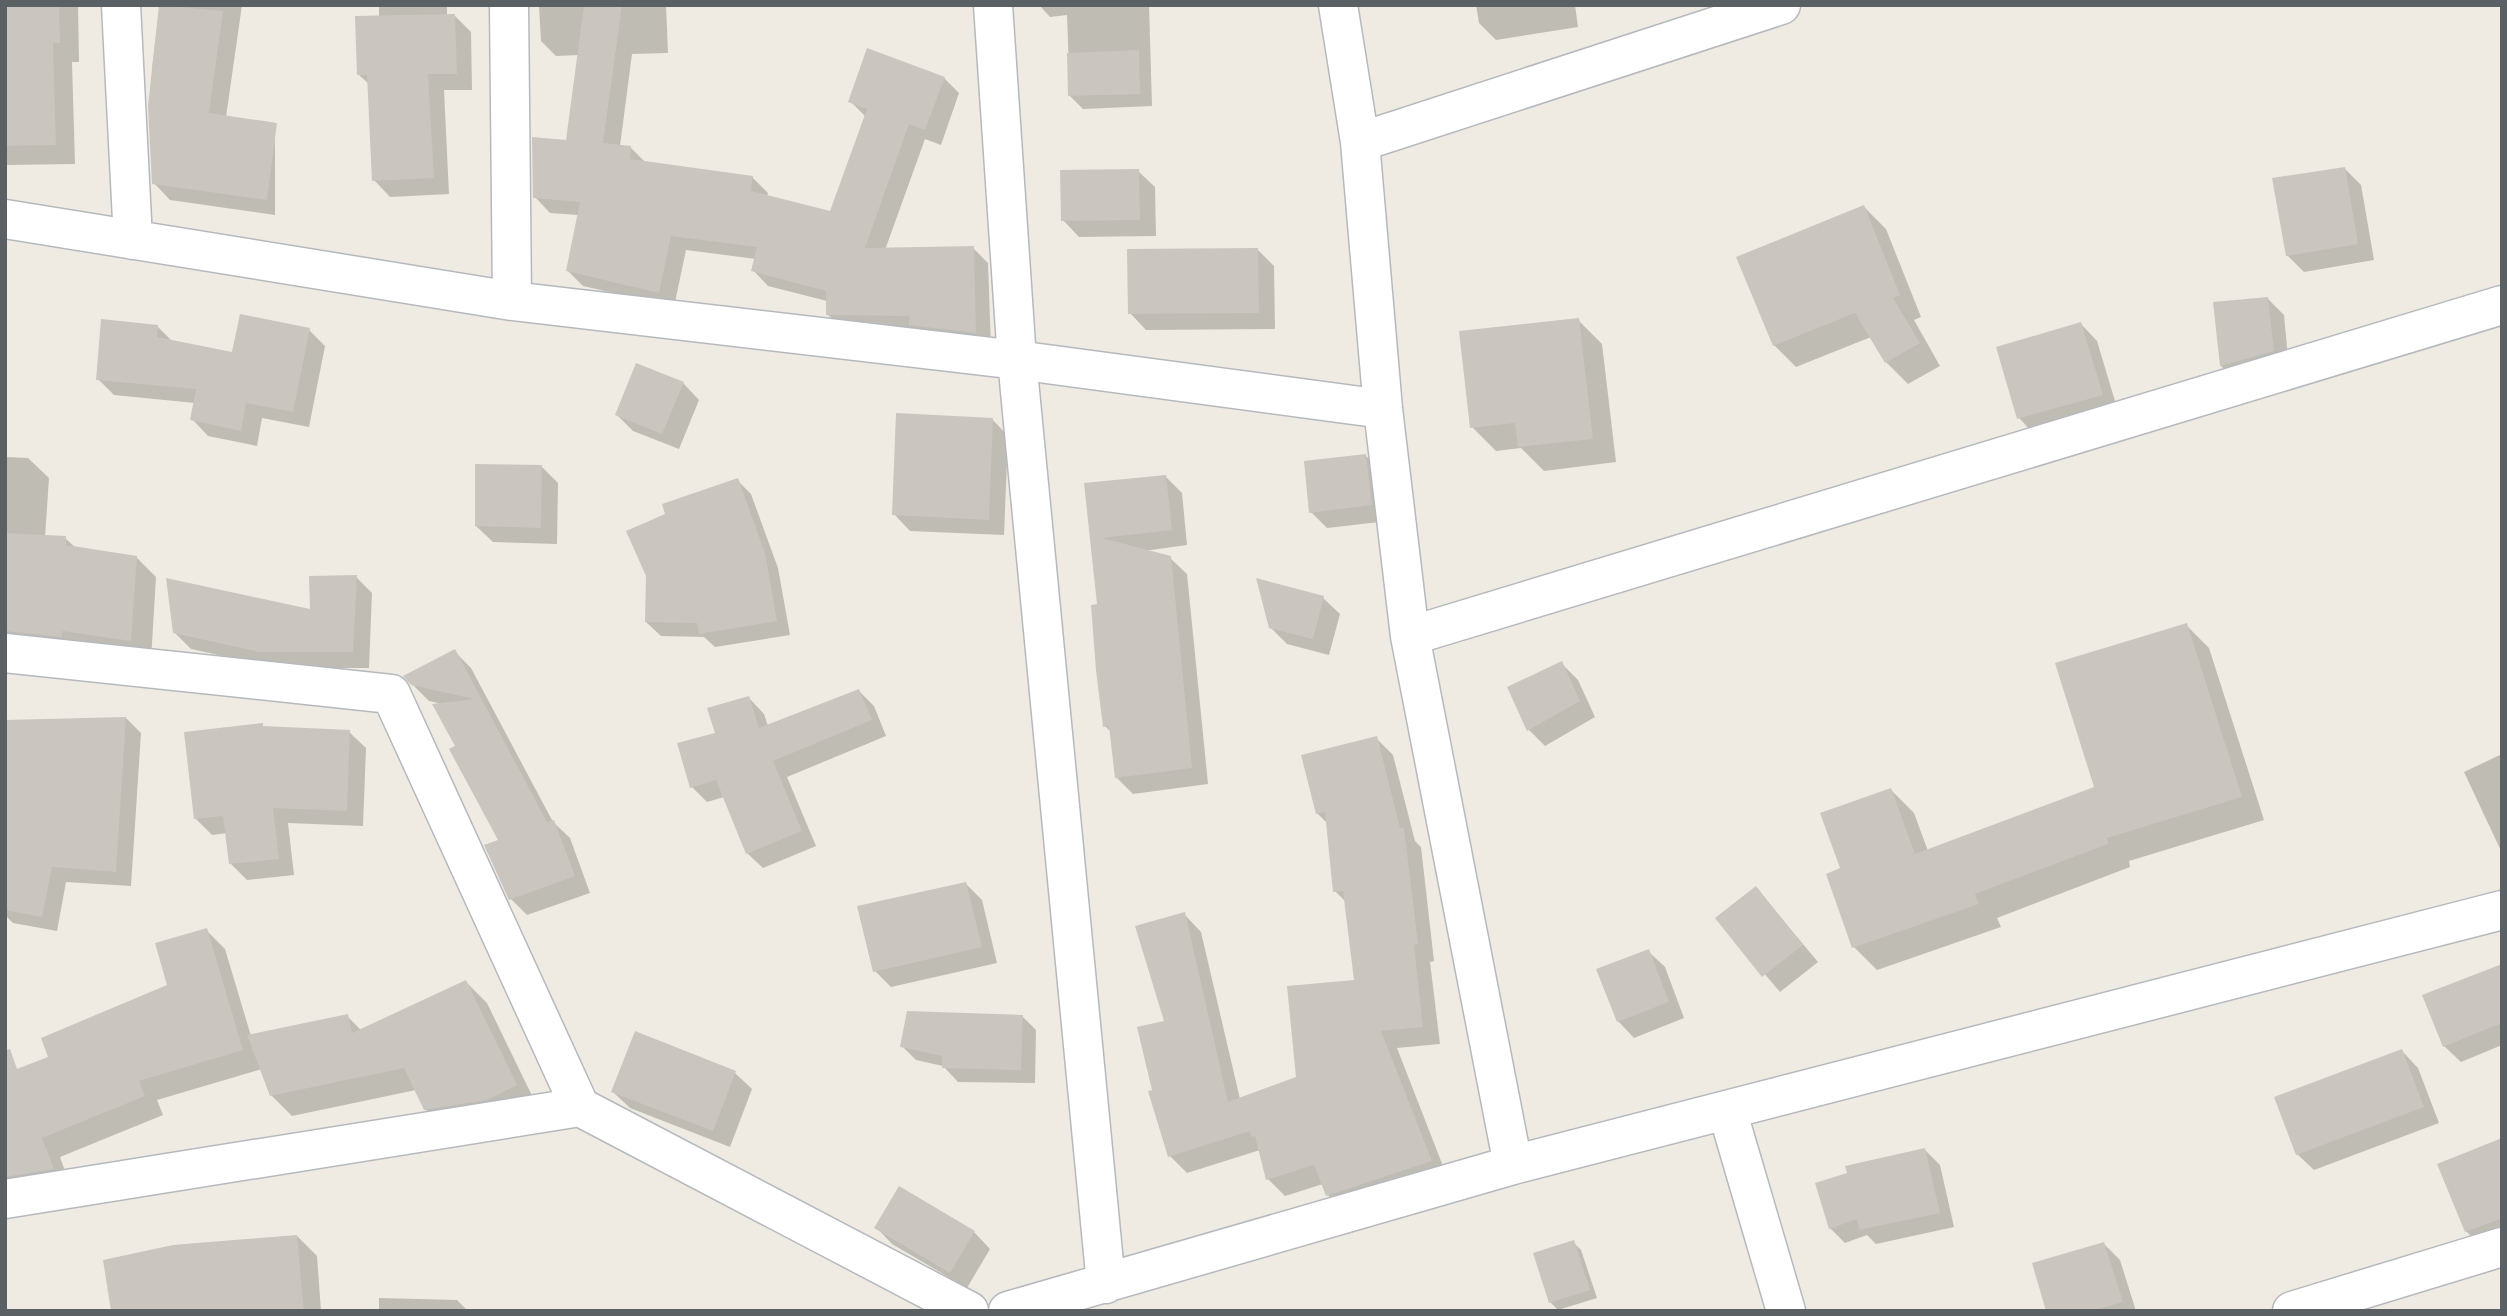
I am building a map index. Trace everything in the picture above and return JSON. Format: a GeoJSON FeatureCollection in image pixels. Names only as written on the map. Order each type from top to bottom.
{"type":"FeatureCollection","features":[{"type":"Feature","properties":{"kind":"street"},"geometry":{"type":"LineString","coordinates":[[121,5],[132,240]]}},
{"type":"Feature","properties":{"kind":"street"},"geometry":{"type":"LineString","coordinates":[[509,5],[512,301]]}},
{"type":"Feature","properties":{"kind":"street"},"geometry":{"type":"LineString","coordinates":[[993,5],[1017,360],[1106,1284]]}},
{"type":"Feature","properties":{"kind":"street"},"geometry":{"type":"LineString","coordinates":[[1338,5],[1360,142],[1383,409],[1410,636],[1513,1166]]}},
{"type":"Feature","properties":{"kind":"street"},"geometry":{"type":"LineString","coordinates":[[1360,142],[1782,5]]}},
{"type":"Feature","properties":{"kind":"street"},"geometry":{"type":"LineString","coordinates":[[5,219],[512,301],[1017,360],[1383,409]]}},
{"type":"Feature","properties":{"kind":"street"},"geometry":{"type":"LineString","coordinates":[[1410,636],[2502,305]]}},
{"type":"Feature","properties":{"kind":"street"},"geometry":{"type":"LineString","coordinates":[[5,653],[391,694],[580,1107]]}},
{"type":"Feature","properties":{"kind":"street"},"geometry":{"type":"LineString","coordinates":[[1008,1311],[1513,1166],[2502,910]]}},
{"type":"Feature","properties":{"kind":"street"},"geometry":{"type":"LineString","coordinates":[[5,1199],[580,1107],[969,1311]]}},
{"type":"Feature","properties":{"kind":"street"},"geometry":{"type":"LineString","coordinates":[[1727,1110],[1786,1311]]}},
{"type":"Feature","properties":{"kind":"street"},"geometry":{"type":"LineString","coordinates":[[2292,1311],[2502,1247]]}},
{"type":"Feature","properties":{"kind":"building"},"geometry":{"type":"Polygon","coordinates":[[[5,5],[59,5],[60,43],[53,43],[56,145],[5,146],[5,5]]]}},
{"type":"Feature","properties":{"kind":"building"},"geometry":{"type":"Polygon","coordinates":[[[159,5],[223,11],[209,113],[277,123],[267,200],[152,184],[148,106],[159,5]]]}},
{"type":"Feature","properties":{"kind":"building"},"geometry":{"type":"Polygon","coordinates":[[[584,5],[622,5],[603,143],[631,146],[630,159],[753,176],[751,191],[830,211],[867,109],[848,102],[867,48],[945,77],[925,130],[909,124],[865,248],[974,246],[976,333],[909,325],[909,316],[826,315],[826,291],[751,271],[757,247],[671,236],[659,293],[566,271],[580,202],[533,198],[532,137],[566,140],[584,5]]]}},
{"type":"Feature","properties":{"kind":"building"},"geometry":{"type":"Polygon","coordinates":[[[455,14],[457,74],[428,74],[434,178],[372,181],[367,75],[357,75],[355,16],[455,14]]]}},
{"type":"Feature","properties":{"kind":"building"},"geometry":{"type":"Polygon","coordinates":[[[1139,50],[1140,94],[1068,96],[1067,53],[1139,50]]]}},
{"type":"Feature","properties":{"kind":"building"},"geometry":{"type":"Polygon","coordinates":[[[2345,167],[2358,244],[2286,256],[2272,178],[2345,167]]]}},
{"type":"Feature","properties":{"kind":"building"},"geometry":{"type":"Polygon","coordinates":[[[1139,169],[1140,220],[1061,221],[1060,170],[1139,169]]]}},
{"type":"Feature","properties":{"kind":"building"},"geometry":{"type":"Polygon","coordinates":[[[1864,205],[1900,295],[1893,298],[1920,343],[1885,363],[1855,313],[1773,346],[1736,257],[1864,205]]]}},
{"type":"Feature","properties":{"kind":"building"},"geometry":{"type":"Polygon","coordinates":[[[1258,248],[1259,313],[1128,314],[1127,249],[1258,248]]]}},
{"type":"Feature","properties":{"kind":"building"},"geometry":{"type":"Polygon","coordinates":[[[2268,297],[2274,351],[2220,366],[2213,302],[2268,297]]]}},
{"type":"Feature","properties":{"kind":"building"},"geometry":{"type":"Polygon","coordinates":[[[240,314],[310,328],[293,412],[246,403],[241,431],[190,420],[196,389],[96,380],[101,319],[158,325],[157,337],[232,352],[240,314]]]}},
{"type":"Feature","properties":{"kind":"building"},"geometry":{"type":"Polygon","coordinates":[[[1579,318],[1593,439],[1518,447],[1515,423],[1470,428],[1459,331],[1579,318]]]}},
{"type":"Feature","properties":{"kind":"building"},"geometry":{"type":"Polygon","coordinates":[[[2081,322],[2103,395],[2017,419],[1996,347],[2081,322]]]}},
{"type":"Feature","properties":{"kind":"building"},"geometry":{"type":"Polygon","coordinates":[[[636,363],[684,382],[662,434],[615,415],[636,363]]]}},
{"type":"Feature","properties":{"kind":"building"},"geometry":{"type":"Polygon","coordinates":[[[896,413],[993,418],[989,520],[892,515],[896,413]]]}},
{"type":"Feature","properties":{"kind":"building"},"geometry":{"type":"Polygon","coordinates":[[[1366,454],[1372,505],[1309,513],[1304,461],[1366,454]]]}},
{"type":"Feature","properties":{"kind":"building"},"geometry":{"type":"Polygon","coordinates":[[[475,464],[542,465],[541,528],[475,526],[475,464]]]}},
{"type":"Feature","properties":{"kind":"building"},"geometry":{"type":"Polygon","coordinates":[[[1166,475],[1172,530],[1102,538],[1171,556],[1192,768],[1115,778],[1109,726],[1103,727],[1096,670],[1091,605],[1097,604],[1084,483],[1166,475]]]}},
{"type":"Feature","properties":{"kind":"building"},"geometry":{"type":"Polygon","coordinates":[[[738,478],[765,553],[777,621],[699,634],[697,623],[645,622],[646,576],[626,531],[665,514],[662,504],[738,478]]]}},
{"type":"Feature","properties":{"kind":"building"},"geometry":{"type":"Polygon","coordinates":[[[5,533],[66,536],[66,545],[137,556],[131,641],[62,631],[62,637],[5,631],[5,533]]]}},
{"type":"Feature","properties":{"kind":"building"},"geometry":{"type":"Polygon","coordinates":[[[357,575],[353,652],[259,652],[173,633],[166,578],[310,609],[309,576],[357,575]]]}},
{"type":"Feature","properties":{"kind":"building"},"geometry":{"type":"Polygon","coordinates":[[[1256,578],[1324,596],[1313,639],[1269,628],[1256,578]]]}},
{"type":"Feature","properties":{"kind":"building"},"geometry":{"type":"Polygon","coordinates":[[[2187,623],[2242,797],[2107,838],[2108,844],[1975,894],[1979,904],[1852,948],[1826,874],[1840,868],[1820,813],[1891,788],[1915,854],[2094,787],[2055,663],[2187,623]]]}},
{"type":"Feature","properties":{"kind":"building"},"geometry":{"type":"Polygon","coordinates":[[[455,649],[547,822],[554,820],[575,876],[509,900],[484,845],[498,840],[449,749],[455,746],[432,704],[474,699],[411,685],[403,676],[455,649]]]}},
{"type":"Feature","properties":{"kind":"building"},"geometry":{"type":"Polygon","coordinates":[[[1562,661],[1580,701],[1527,731],[1507,687],[1562,661]]]}},
{"type":"Feature","properties":{"kind":"building"},"geometry":{"type":"Polygon","coordinates":[[[859,689],[872,720],[773,761],[802,831],[746,854],[716,780],[690,788],[677,743],[715,733],[707,708],[749,696],[759,728],[859,689]]]}},
{"type":"Feature","properties":{"kind":"building"},"geometry":{"type":"Polygon","coordinates":[[[126,717],[116,872],[52,867],[42,917],[5,910],[5,720],[126,717]]]}},
{"type":"Feature","properties":{"kind":"building"},"geometry":{"type":"Polygon","coordinates":[[[263,723],[263,726],[350,730],[347,811],[273,808],[279,859],[229,864],[223,816],[194,819],[184,732],[263,723]]]}},
{"type":"Feature","properties":{"kind":"building"},"geometry":{"type":"Polygon","coordinates":[[[1377,736],[1400,828],[1404,828],[1418,944],[1414,945],[1423,1027],[1381,1031],[1432,1161],[1326,1196],[1314,1165],[1266,1180],[1255,1136],[1251,1137],[1250,1131],[1168,1157],[1148,1091],[1152,1090],[1137,1027],[1164,1021],[1135,926],[1185,912],[1228,1102],[1296,1077],[1287,986],[1354,980],[1343,891],[1333,892],[1325,812],[1316,814],[1301,755],[1377,736]]]}},
{"type":"Feature","properties":{"kind":"building"},"geometry":{"type":"Polygon","coordinates":[[[966,882],[982,947],[873,972],[857,906],[966,882]]]}},
{"type":"Feature","properties":{"kind":"building"},"geometry":{"type":"Polygon","coordinates":[[[1756,886],[1803,945],[1762,977],[1715,918],[1756,886]]]}},
{"type":"Feature","properties":{"kind":"building"},"geometry":{"type":"Polygon","coordinates":[[[207,928],[243,1050],[139,1081],[145,1096],[42,1138],[54,1169],[5,1177],[5,1050],[10,1049],[17,1069],[48,1057],[41,1038],[167,985],[155,943],[207,928]]]}},
{"type":"Feature","properties":{"kind":"building"},"geometry":{"type":"Polygon","coordinates":[[[1649,949],[1669,1002],[1617,1022],[1596,969],[1649,949]]]}},
{"type":"Feature","properties":{"kind":"building"},"geometry":{"type":"Polygon","coordinates":[[[2502,964],[2502,1023],[2443,1047],[2422,995],[2502,964]]]}},
{"type":"Feature","properties":{"kind":"building"},"geometry":{"type":"Polygon","coordinates":[[[466,980],[517,1085],[487,1100],[424,1110],[404,1068],[270,1096],[247,1035],[348,1014],[352,1033],[466,980]]]}},
{"type":"Feature","properties":{"kind":"building"},"geometry":{"type":"Polygon","coordinates":[[[907,1011],[1023,1015],[1021,1070],[942,1068],[942,1056],[900,1047],[907,1011]]]}},
{"type":"Feature","properties":{"kind":"building"},"geometry":{"type":"Polygon","coordinates":[[[635,1031],[736,1071],[713,1131],[611,1092],[635,1031]]]}},
{"type":"Feature","properties":{"kind":"building"},"geometry":{"type":"Polygon","coordinates":[[[2402,1049],[2424,1107],[2296,1155],[2274,1097],[2402,1049]]]}},
{"type":"Feature","properties":{"kind":"building"},"geometry":{"type":"Polygon","coordinates":[[[2502,1138],[2502,1218],[2465,1232],[2437,1164],[2502,1138]]]}},
{"type":"Feature","properties":{"kind":"building"},"geometry":{"type":"Polygon","coordinates":[[[1925,1148],[1940,1213],[1859,1230],[1857,1219],[1829,1229],[1815,1183],[1847,1173],[1845,1166],[1925,1148]]]}},
{"type":"Feature","properties":{"kind":"building"},"geometry":{"type":"Polygon","coordinates":[[[899,1186],[975,1231],[950,1273],[874,1228],[899,1186]]]}},
{"type":"Feature","properties":{"kind":"building"},"geometry":{"type":"Polygon","coordinates":[[[297,1235],[304,1311],[111,1311],[103,1260],[173,1245],[297,1235]]]}},
{"type":"Feature","properties":{"kind":"building"},"geometry":{"type":"Polygon","coordinates":[[[1574,1240],[1590,1290],[1549,1303],[1533,1253],[1574,1240]]]}},
{"type":"Feature","properties":{"kind":"building"},"geometry":{"type":"Polygon","coordinates":[[[2104,1242],[2123,1302],[2092,1311],[2046,1311],[2032,1263],[2104,1242]]]}}]}
